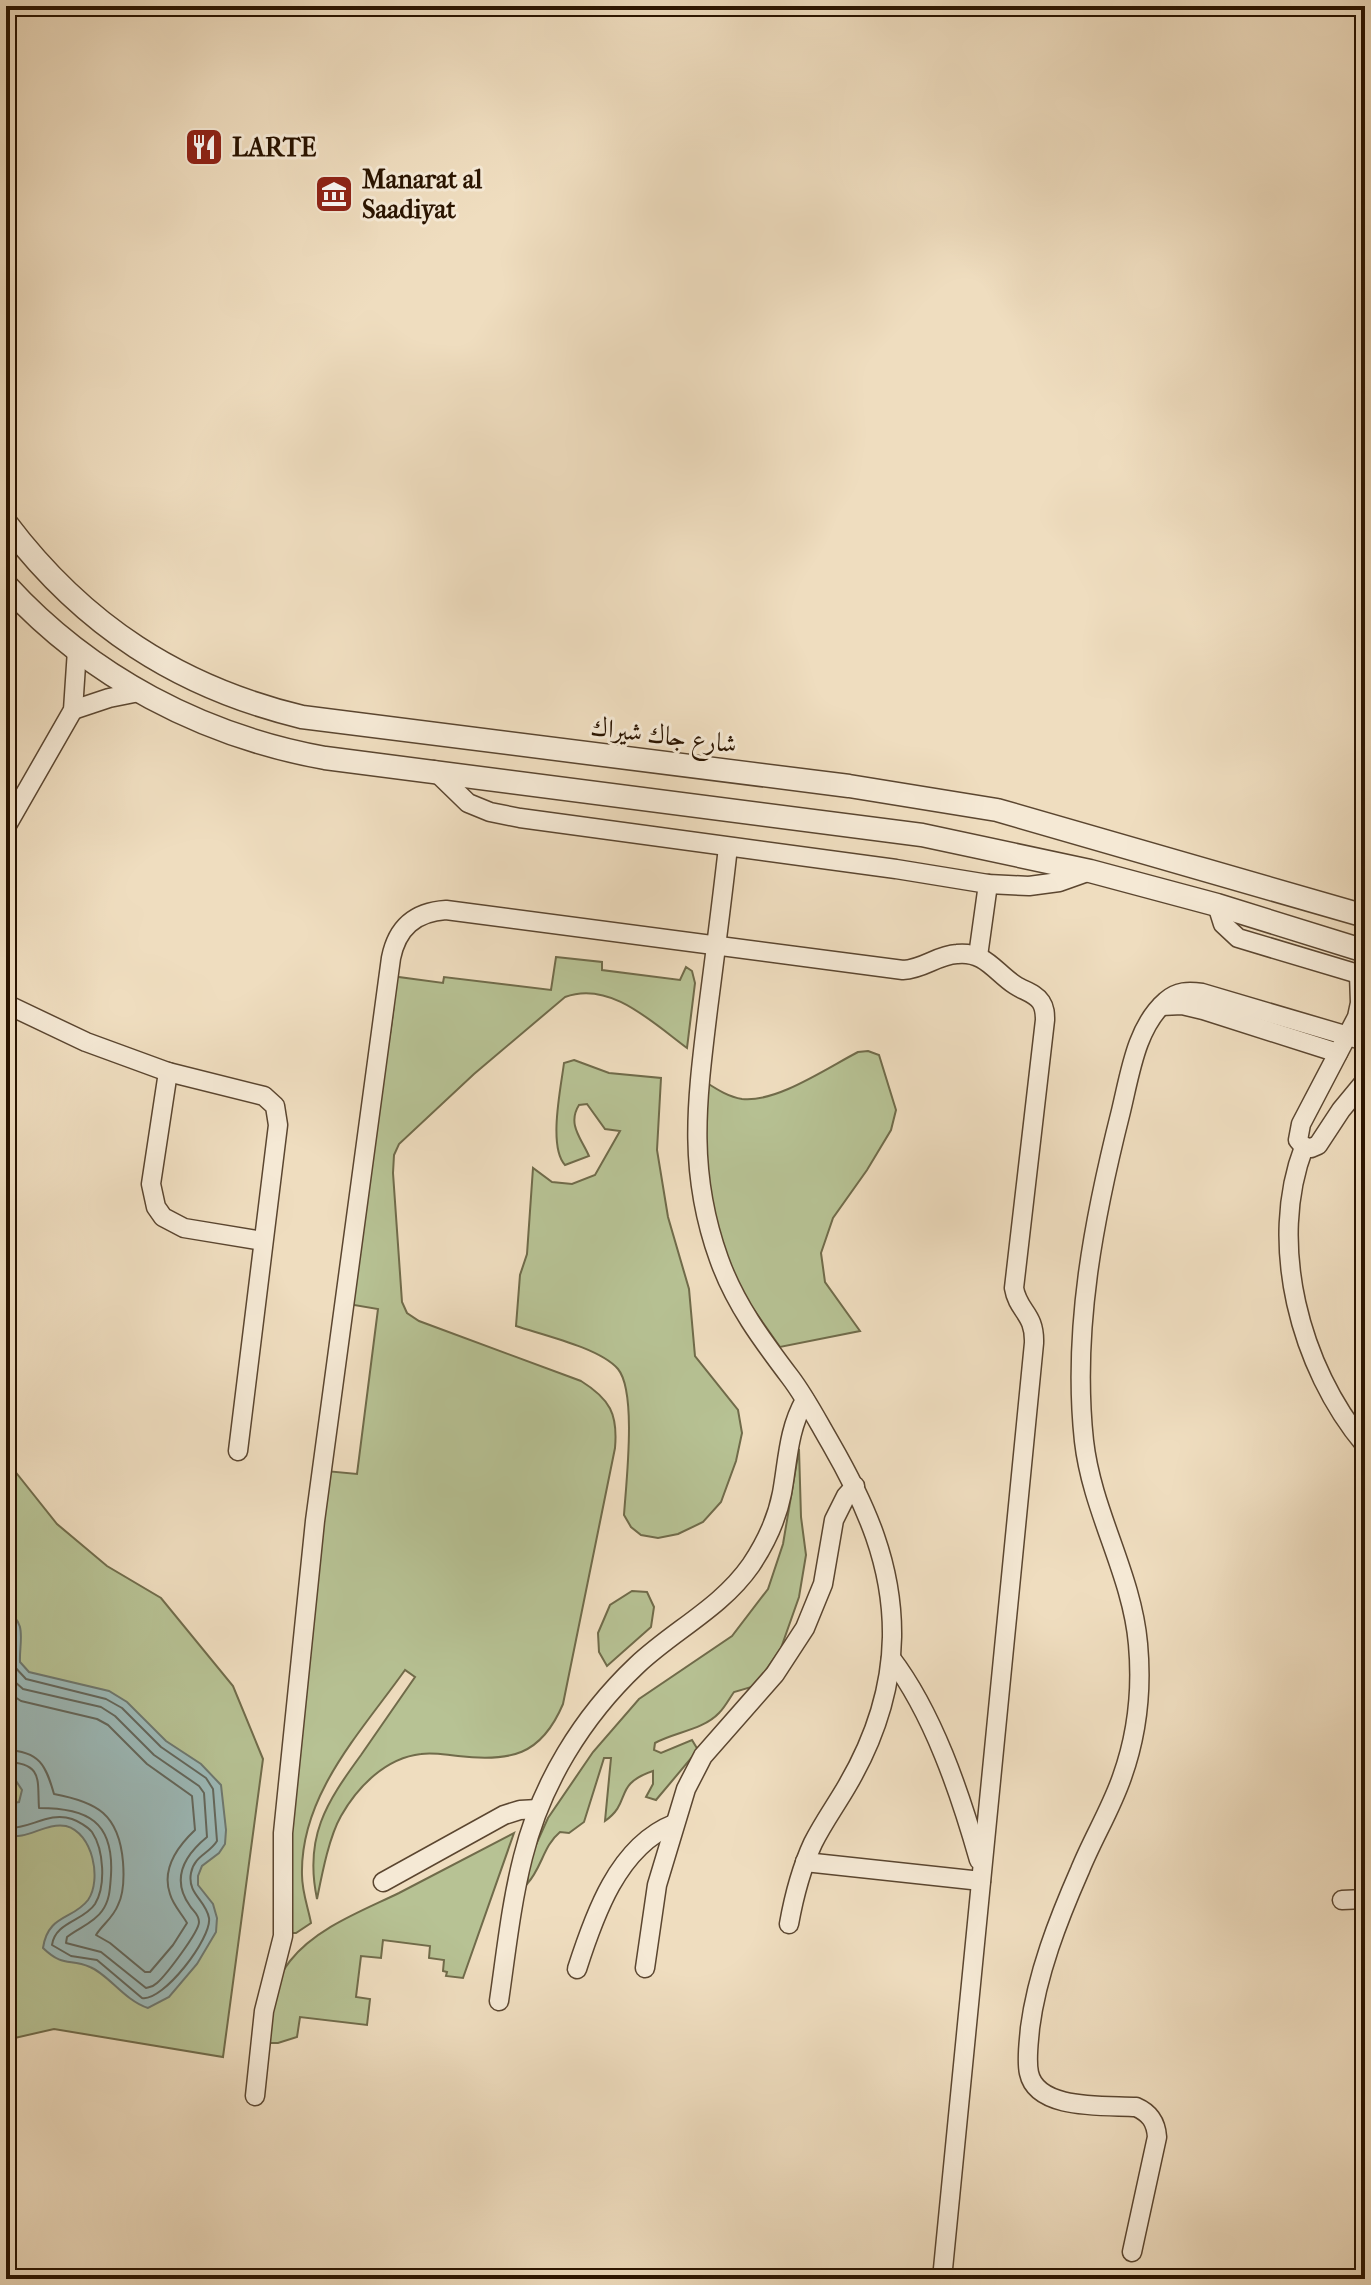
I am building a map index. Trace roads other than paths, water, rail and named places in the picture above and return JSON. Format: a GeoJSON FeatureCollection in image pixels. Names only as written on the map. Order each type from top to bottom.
{"type":"FeatureCollection","features":[{"type":"Feature","properties":{"kind":"street","name":"شارع جاك شيراك"},"geometry":{"type":"LineString","coordinates":[[6,523],[51,578],[108,629],[168,668],[200,684],[267,709],[302,717],[849,786],[997,810],[1365,916]]}},
{"type":"Feature","properties":{"kind":"street"},"geometry":{"type":"LineString","coordinates":[[6,585],[77,650],[139,692],[208,727],[272,747],[325,758],[922,835],[1090,871],[1217,905],[1365,951]]}},
{"type":"Feature","properties":{"kind":"street"},"geometry":{"type":"LineString","coordinates":[[6,827],[73,710],[77,650]]}},
{"type":"Feature","properties":{"kind":"street"},"geometry":{"type":"LineString","coordinates":[[73,710],[139,692]]}},
{"type":"Feature","properties":{"kind":"street"},"geometry":{"type":"LineString","coordinates":[[434,770],[468,803],[490,812],[988,884],[1029,886],[1059,882],[1090,871]]}},
{"type":"Feature","properties":{"kind":"street"},"geometry":{"type":"LineString","coordinates":[[728,847],[697,1093],[697,1161],[709,1228],[733,1292],[769,1351],[805,1400],[855,1486],[870,1519],[887,1577],[891,1607],[891,1658],[885,1698],[876,1727],[805,1862],[789,1924]]}},
{"type":"Feature","properties":{"kind":"street"},"geometry":{"type":"LineString","coordinates":[[978,956],[988,884]]}},
{"type":"Feature","properties":{"kind":"street"},"geometry":{"type":"LineString","coordinates":[[1217,905],[1223,924],[1238,938],[1362,975],[1356,1038],[1338,1053],[1301,1124],[1298,1140],[1304,1147],[1318,1145],[1365,1081]]}},
{"type":"Feature","properties":{"kind":"street"},"geometry":{"type":"LineString","coordinates":[[255,2096],[264,2011],[278,1966],[283,1936],[283,1833],[315,1521],[394,945],[400,933],[420,915],[446,910],[903,970],[924,967],[944,956],[978,956],[1017,987],[1039,999],[1045,1012],[1014,1288],[1018,1301],[1032,1321],[1034,1343],[942,2279]]}},
{"type":"Feature","properties":{"kind":"street"},"geometry":{"type":"LineString","coordinates":[[1132,2252],[1157,2137],[1154,2121],[1136,2107],[1051,2099],[1036,2089],[1028,2073],[1032,2013],[1044,1965],[1079,1871],[1118,1788],[1135,1724],[1138,1695],[1138,1642],[1127,1586],[1106,1530],[1089,1470],[1082,1413],[1083,1332],[1091,1249],[1107,1164],[1139,1043],[1161,1006],[1184,992],[1202,993],[1356,1038]]}},
{"type":"Feature","properties":{"kind":"street"},"geometry":{"type":"LineString","coordinates":[[6,1004],[86,1042],[168,1072],[264,1096],[275,1106],[278,1125],[238,1451]]}},
{"type":"Feature","properties":{"kind":"street"},"geometry":{"type":"LineString","coordinates":[[1161,1006],[1182,1005],[1203,1010],[1338,1053]]}},
{"type":"Feature","properties":{"kind":"street"},"geometry":{"type":"LineString","coordinates":[[168,1072],[151,1184],[156,1207],[163,1217],[184,1228],[263,1241]]}},
{"type":"Feature","properties":{"kind":"street"},"geometry":{"type":"LineString","coordinates":[[1304,1147],[1293,1180],[1288,1220],[1298,1302],[1319,1370],[1333,1399],[1365,1445]]}},
{"type":"Feature","properties":{"kind":"street"},"geometry":{"type":"LineString","coordinates":[[499,2001],[518,1879],[538,1809],[574,1739],[617,1685],[663,1643],[724,1597],[752,1563],[774,1521],[781,1498],[790,1436],[805,1400]]}},
{"type":"Feature","properties":{"kind":"street"},"geometry":{"type":"LineString","coordinates":[[645,1968],[657,1885],[686,1789],[703,1756],[755,1699],[805,1628],[823,1584],[834,1520],[846,1496],[855,1486]]}},
{"type":"Feature","properties":{"kind":"street"},"geometry":{"type":"LineString","coordinates":[[891,1658],[913,1693],[939,1748],[959,1798],[981,1875]]}},
{"type":"Feature","properties":{"kind":"street"},"geometry":{"type":"LineString","coordinates":[[383,1882],[504,1815],[538,1809]]}},
{"type":"Feature","properties":{"kind":"street"},"geometry":{"type":"LineString","coordinates":[[577,1969],[595,1919],[633,1853],[650,1835],[674,1824]]}},
{"type":"Feature","properties":{"kind":"street"},"geometry":{"type":"LineString","coordinates":[[805,1862],[981,1875]]}},
{"type":"Feature","properties":{"kind":"street"},"geometry":{"type":"LineString","coordinates":[[1342,1900],[1365,1899]]}},
{"type":"Feature","properties":{"kind":"water"},"geometry":{"type":"Polygon","coordinates":[[[6,1612],[20,1627],[20,1662],[29,1672],[109,1691],[127,1702],[166,1741],[201,1764],[221,1785],[225,1844],[202,1866],[198,1876],[198,1885],[213,1904],[217,1918],[216,1932],[197,1964],[169,1997],[148,2008],[132,2000],[97,1970],[62,1960],[43,1948],[55,1923],[88,1900],[94,1870],[89,1847],[75,1830],[66,1826],[58,1825],[21,1836],[6,1835],[6,1804],[19,1802],[22,1790],[16,1781],[6,1779],[6,1612]]]}},
{"type":"Feature","properties":{"kind":"place","name":"LARTE"},"geometry":{"type":"Point","coordinates":[204,147]}},
{"type":"Feature","properties":{"kind":"place","name":"Manarat al Saadiyat"},"geometry":{"type":"Point","coordinates":[334,194]}}]}
